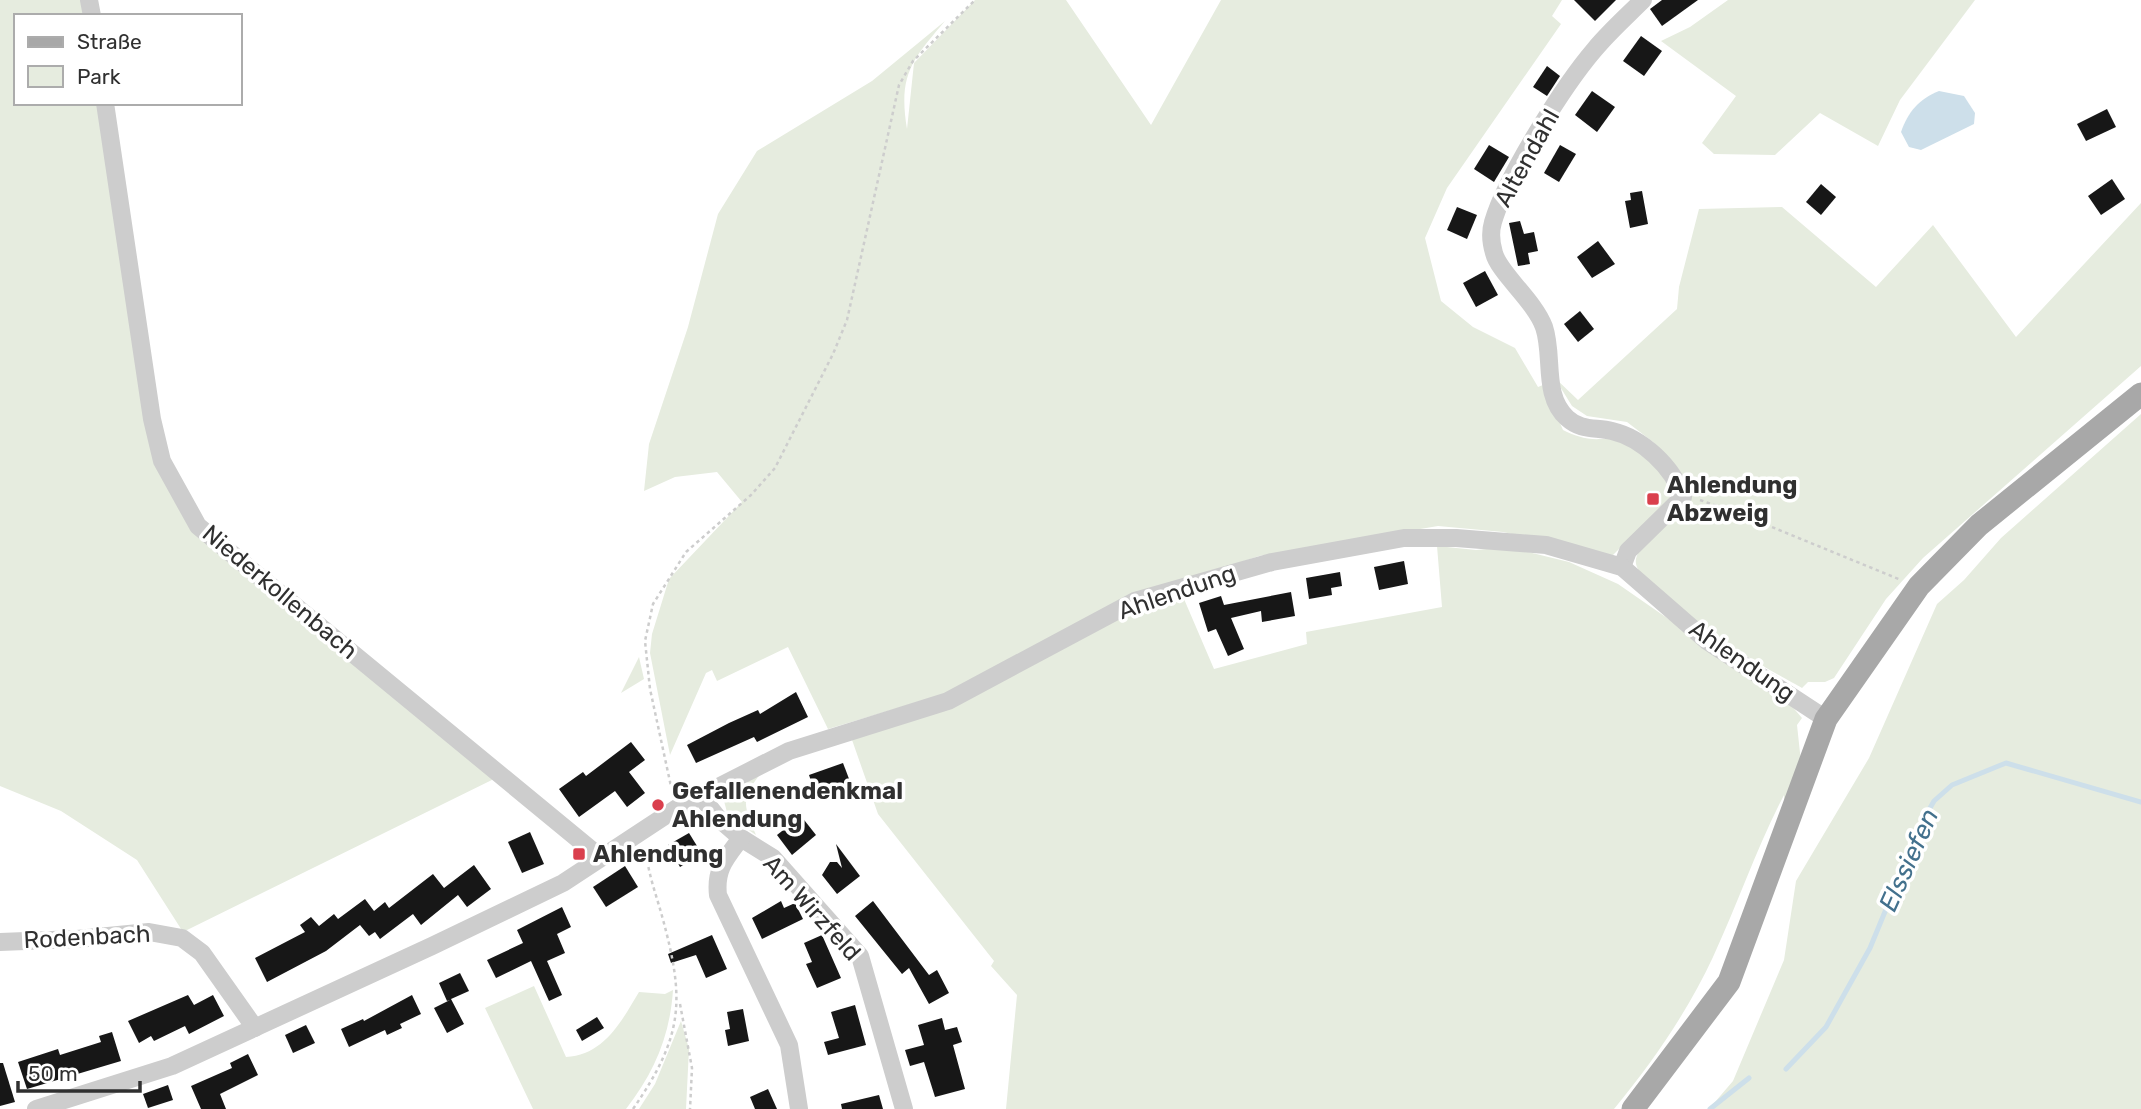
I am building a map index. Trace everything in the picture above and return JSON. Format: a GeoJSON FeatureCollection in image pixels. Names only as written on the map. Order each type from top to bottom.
{"type":"FeatureCollection","features":[{"type":"Feature","properties":{"kind":"main road"},"geometry":{"type":"LineString","coordinates":[[1633,1109],[1729,982],[1826,719],[1919,586],[1979,524],[2141,394]]}},
{"type":"Feature","properties":{"kind":"street","name":"Altendahl"},"geometry":{"type":"LineString","coordinates":[[1643,0],[1593,51],[1552,111],[1501,202],[1491,237],[1494,256],[1526,295],[1544,327],[1551,384],[1557,403],[1567,417],[1582,428],[1611,430],[1632,438],[1665,466],[1678,482],[1683,496]]}},
{"type":"Feature","properties":{"kind":"street","name":"Niederkollenbach"},"geometry":{"type":"LineString","coordinates":[[105,105],[152,419],[162,461],[198,526],[600,857]]}},
{"type":"Feature","properties":{"kind":"street"},"geometry":{"type":"LineString","coordinates":[[1622,567],[1628,551],[1683,496]]}},
{"type":"Feature","properties":{"kind":"street","name":"Ahlendung"},"geometry":{"type":"LineString","coordinates":[[36,1109],[172,1066],[563,883],[677,808],[789,751],[948,701],[1135,601],[1272,562],[1404,538],[1456,538],[1546,545],[1622,567],[1707,641],[1826,719]]}},
{"type":"Feature","properties":{"kind":"street","name":"Am Wirzfeld"},"geometry":{"type":"LineString","coordinates":[[701,795],[718,818],[741,838],[773,858],[860,956],[904,1109]]}},
{"type":"Feature","properties":{"kind":"street","name":"Am Wirzfeld"},"geometry":{"type":"LineString","coordinates":[[741,838],[719,867],[716,880],[718,895],[789,1045],[799,1109]]}},
{"type":"Feature","properties":{"kind":"street","name":"Rodenbach"},"geometry":{"type":"LineString","coordinates":[[0,942],[65,940],[149,932],[182,938],[202,953],[255,1028]]}},
{"type":"Feature","properties":{"kind":"path"},"geometry":{"type":"LineString","coordinates":[[677,808],[650,689],[645,640],[653,604],[667,578],[687,552],[751,495],[775,468],[847,320],[899,85],[913,61],[975,0]]}},
{"type":"Feature","properties":{"kind":"path"},"geometry":{"type":"LineString","coordinates":[[1683,496],[1745,516],[1919,586]]}},
{"type":"Feature","properties":{"kind":"path"},"geometry":{"type":"LineString","coordinates":[[644,831],[647,861],[670,948],[692,1068],[690,1109]]}},
{"type":"Feature","properties":{"kind":"path"},"geometry":{"type":"LineString","coordinates":[[633,1109],[659,1066],[676,1023],[679,1001]]}},
{"type":"Feature","properties":{"kind":"green space"},"geometry":{"type":"Polygon","coordinates":[[[0,0],[82,0],[85,14],[14,14],[14,105],[99,105],[148,416],[196,525],[500,776],[183,932],[137,860],[61,811],[0,786],[0,0]]]}},
{"type":"Feature","properties":{"kind":"green space"},"geometry":{"type":"Polygon","coordinates":[[[975,0],[1066,0],[1151,125],[1221,0],[1562,0],[1552,16],[1561,24],[1447,188],[1425,238],[1441,301],[1473,327],[1515,348],[1538,387],[1543,385],[1563,430],[1586,438],[1618,438],[1645,452],[1660,469],[1670,498],[1612,556],[1503,532],[1438,526],[1259,556],[1176,584],[941,695],[828,729],[788,647],[717,681],[712,670],[706,673],[670,755],[650,653],[652,634],[669,579],[742,502],[717,472],[675,477],[644,491],[649,444],[688,327],[718,214],[757,151],[872,81],[945,21],[924,47],[910,69],[904,95],[907,129],[914,63],[975,0]]]}},
{"type":"Feature","properties":{"kind":"green space"},"geometry":{"type":"Polygon","coordinates":[[[1728,0],[1975,0],[1900,100],[1878,146],[1820,113],[1775,155],[1714,154],[1702,143],[1736,96],[1661,41],[1690,27],[1728,0]]]}},
{"type":"Feature","properties":{"kind":"green space"},"geometry":{"type":"Polygon","coordinates":[[[2141,203],[2141,366],[1923,558],[1886,599],[1834,678],[1825,682],[1808,682],[1802,688],[1706,630],[1655,591],[1640,573],[1636,559],[1639,551],[1695,490],[1653,442],[1627,422],[1587,416],[1572,406],[1554,377],[1578,400],[1677,309],[1679,287],[1699,209],[1782,207],[1876,287],[1933,225],[2016,337],[2141,203]]]}},
{"type":"Feature","properties":{"kind":"green space"},"geometry":{"type":"Polygon","coordinates":[[[2141,414],[2141,1109],[1709,1109],[1733,1081],[1784,960],[1796,881],[1869,758],[1937,604],[1964,580],[2001,538],[2141,414]]]}},
{"type":"Feature","properties":{"kind":"green space"},"geometry":{"type":"Polygon","coordinates":[[[1437,546],[1476,550],[1508,547],[1569,562],[1618,584],[1790,704],[1802,718],[1797,725],[1801,762],[1785,815],[1784,795],[1703,977],[1681,1017],[1642,1073],[1614,1109],[1006,1109],[1017,995],[991,966],[994,961],[878,814],[851,737],[1138,609],[1184,599],[1214,669],[1307,644],[1306,632],[1442,607],[1437,546]]]}},
{"type":"Feature","properties":{"kind":"green space"},"geometry":{"type":"Polygon","coordinates":[[[639,657],[644,679],[621,693],[639,657]]]}},
{"type":"Feature","properties":{"kind":"green space"},"geometry":{"type":"Polygon","coordinates":[[[764,769],[751,787],[746,801],[756,835],[728,816],[724,801],[734,784],[764,769]]]}},
{"type":"Feature","properties":{"kind":"green space"},"geometry":{"type":"Polygon","coordinates":[[[534,986],[566,1057],[591,1050],[610,1035],[639,992],[665,994],[673,990],[668,1023],[659,1053],[645,1082],[626,1109],[533,1109],[485,1008],[534,986]]]}},
{"type":"Feature","properties":{"kind":"green space"},"geometry":{"type":"Polygon","coordinates":[[[681,1021],[689,1049],[686,1109],[639,1109],[655,1084],[681,1021]]]}},
{"type":"Feature","properties":{"kind":"water"},"geometry":{"type":"Polygon","coordinates":[[[1939,91],[1964,96],[1975,113],[1974,124],[1921,150],[1909,147],[1901,132],[1907,118],[1920,102],[1939,91]]]}},
{"type":"Feature","properties":{"kind":"building"},"geometry":{"type":"Polygon","coordinates":[[[1574,0],[1616,0],[1595,21],[1574,0]]]}},
{"type":"Feature","properties":{"kind":"building"},"geometry":{"type":"Polygon","coordinates":[[[1662,0],[1698,0],[1662,26],[1650,9],[1662,0]]]}},
{"type":"Feature","properties":{"kind":"building"},"geometry":{"type":"Polygon","coordinates":[[[1641,36],[1662,51],[1644,76],[1623,61],[1641,36]]]}},
{"type":"Feature","properties":{"kind":"building"},"geometry":{"type":"Polygon","coordinates":[[[1547,66],[1560,76],[1547,96],[1533,87],[1547,66]]]}},
{"type":"Feature","properties":{"kind":"building"},"geometry":{"type":"Polygon","coordinates":[[[1592,91],[1615,107],[1597,132],[1575,115],[1592,91]]]}},
{"type":"Feature","properties":{"kind":"building"},"geometry":{"type":"Polygon","coordinates":[[[2107,109],[2116,127],[2086,141],[2077,124],[2107,109]]]}},
{"type":"Feature","properties":{"kind":"building"},"geometry":{"type":"Polygon","coordinates":[[[1489,145],[1509,157],[1494,182],[1474,169],[1489,145]]]}},
{"type":"Feature","properties":{"kind":"building"},"geometry":{"type":"Polygon","coordinates":[[[1560,145],[1576,154],[1559,182],[1544,173],[1560,145]]]}},
{"type":"Feature","properties":{"kind":"building"},"geometry":{"type":"Polygon","coordinates":[[[2112,179],[2125,199],[2101,215],[2088,196],[2112,179]]]}},
{"type":"Feature","properties":{"kind":"building"},"geometry":{"type":"Polygon","coordinates":[[[1821,184],[1836,197],[1821,215],[1806,202],[1821,184]]]}},
{"type":"Feature","properties":{"kind":"building"},"geometry":{"type":"Polygon","coordinates":[[[1642,191],[1648,224],[1630,228],[1625,201],[1631,200],[1630,193],[1642,191]]]}},
{"type":"Feature","properties":{"kind":"building"},"geometry":{"type":"Polygon","coordinates":[[[1457,207],[1477,215],[1467,239],[1447,230],[1457,207]]]}},
{"type":"Feature","properties":{"kind":"building"},"geometry":{"type":"Polygon","coordinates":[[[1520,221],[1524,234],[1534,232],[1538,251],[1528,253],[1530,264],[1518,266],[1509,223],[1520,221]]]}},
{"type":"Feature","properties":{"kind":"building"},"geometry":{"type":"Polygon","coordinates":[[[1598,241],[1615,264],[1592,278],[1577,257],[1598,241]]]}},
{"type":"Feature","properties":{"kind":"building"},"geometry":{"type":"Polygon","coordinates":[[[1485,271],[1498,295],[1476,307],[1463,283],[1485,271]]]}},
{"type":"Feature","properties":{"kind":"building"},"geometry":{"type":"Polygon","coordinates":[[[1580,311],[1594,329],[1578,342],[1564,324],[1580,311]]]}},
{"type":"Feature","properties":{"kind":"building"},"geometry":{"type":"Polygon","coordinates":[[[1404,561],[1408,584],[1379,590],[1374,567],[1404,561]]]}},
{"type":"Feature","properties":{"kind":"building"},"geometry":{"type":"Polygon","coordinates":[[[1340,572],[1342,586],[1331,588],[1332,595],[1309,599],[1306,578],[1340,572]]]}},
{"type":"Feature","properties":{"kind":"building"},"geometry":{"type":"Polygon","coordinates":[[[1291,592],[1295,616],[1262,622],[1261,611],[1231,618],[1244,649],[1228,656],[1216,629],[1208,632],[1199,603],[1221,596],[1224,605],[1291,592]]]}},
{"type":"Feature","properties":{"kind":"building"},"geometry":{"type":"Polygon","coordinates":[[[796,692],[808,717],[757,742],[754,737],[696,763],[687,745],[758,710],[760,714],[796,692]]]}},
{"type":"Feature","properties":{"kind":"building"},"geometry":{"type":"Polygon","coordinates":[[[631,742],[645,760],[629,772],[645,793],[627,807],[615,791],[579,817],[559,789],[583,772],[586,776],[631,742]]]}},
{"type":"Feature","properties":{"kind":"building"},"geometry":{"type":"Polygon","coordinates":[[[843,763],[851,784],[816,796],[809,775],[843,763]]]}},
{"type":"Feature","properties":{"kind":"building"},"geometry":{"type":"Polygon","coordinates":[[[801,816],[816,835],[792,855],[777,835],[801,816]]]}},
{"type":"Feature","properties":{"kind":"building"},"geometry":{"type":"Polygon","coordinates":[[[530,832],[544,864],[522,873],[508,842],[530,832]]]}},
{"type":"Feature","properties":{"kind":"building"},"geometry":{"type":"Polygon","coordinates":[[[689,833],[702,854],[680,867],[668,845],[689,833]]]}},
{"type":"Feature","properties":{"kind":"building"},"geometry":{"type":"Polygon","coordinates":[[[836,844],[860,876],[837,894],[822,875],[830,862],[837,862],[842,868],[836,844]]]}},
{"type":"Feature","properties":{"kind":"building"},"geometry":{"type":"Polygon","coordinates":[[[474,865],[491,889],[467,907],[458,895],[421,925],[413,914],[380,939],[375,932],[369,936],[360,925],[326,951],[267,982],[255,958],[305,932],[300,925],[311,917],[319,926],[334,914],[338,919],[365,899],[374,911],[385,902],[389,908],[433,874],[444,888],[474,865]]]}},
{"type":"Feature","properties":{"kind":"building"},"geometry":{"type":"Polygon","coordinates":[[[625,866],[638,887],[606,907],[593,887],[625,866]]]}},
{"type":"Feature","properties":{"kind":"building"},"geometry":{"type":"Polygon","coordinates":[[[781,901],[784,908],[795,903],[803,919],[762,939],[752,918],[781,901]]]}},
{"type":"Feature","properties":{"kind":"building"},"geometry":{"type":"Polygon","coordinates":[[[873,901],[929,975],[937,970],[949,993],[929,1004],[909,968],[902,974],[855,916],[873,901]]]}},
{"type":"Feature","properties":{"kind":"building"},"geometry":{"type":"Polygon","coordinates":[[[562,907],[571,927],[557,934],[565,953],[547,961],[562,995],[549,1001],[531,961],[496,978],[487,960],[523,943],[517,930],[562,907]]]}},
{"type":"Feature","properties":{"kind":"building"},"geometry":{"type":"Polygon","coordinates":[[[712,935],[727,969],[706,978],[696,955],[671,963],[668,954],[712,935]]]}},
{"type":"Feature","properties":{"kind":"building"},"geometry":{"type":"Polygon","coordinates":[[[822,935],[841,978],[817,988],[806,964],[812,962],[804,943],[822,935]]]}},
{"type":"Feature","properties":{"kind":"building"},"geometry":{"type":"Polygon","coordinates":[[[460,973],[469,991],[451,999],[464,1024],[447,1033],[434,1008],[450,1000],[447,1001],[439,983],[460,973]]]}},
{"type":"Feature","properties":{"kind":"building"},"geometry":{"type":"Polygon","coordinates":[[[188,995],[194,1005],[213,995],[224,1016],[189,1034],[185,1026],[154,1041],[151,1036],[139,1043],[128,1021],[188,995]]]}},
{"type":"Feature","properties":{"kind":"building"},"geometry":{"type":"Polygon","coordinates":[[[412,995],[421,1014],[400,1024],[402,1028],[387,1035],[385,1030],[349,1047],[341,1029],[363,1019],[364,1021],[412,995]]]}},
{"type":"Feature","properties":{"kind":"building"},"geometry":{"type":"Polygon","coordinates":[[[855,1005],[866,1045],[828,1055],[824,1042],[839,1038],[831,1012],[855,1005]]]}},
{"type":"Feature","properties":{"kind":"building"},"geometry":{"type":"Polygon","coordinates":[[[743,1009],[749,1041],[728,1046],[725,1030],[730,1029],[727,1012],[743,1009]]]}},
{"type":"Feature","properties":{"kind":"building"},"geometry":{"type":"Polygon","coordinates":[[[597,1017],[604,1028],[582,1041],[576,1030],[597,1017]]]}},
{"type":"Feature","properties":{"kind":"building"},"geometry":{"type":"Polygon","coordinates":[[[942,1018],[945,1030],[957,1027],[962,1042],[953,1045],[965,1089],[935,1097],[924,1062],[910,1066],[905,1050],[924,1045],[918,1025],[942,1018]]]}},
{"type":"Feature","properties":{"kind":"building"},"geometry":{"type":"Polygon","coordinates":[[[306,1025],[315,1043],[293,1053],[285,1035],[306,1025]]]}},
{"type":"Feature","properties":{"kind":"building"},"geometry":{"type":"Polygon","coordinates":[[[112,1032],[121,1061],[27,1089],[18,1062],[58,1049],[60,1055],[101,1042],[99,1036],[112,1032]]]}},
{"type":"Feature","properties":{"kind":"building"},"geometry":{"type":"Polygon","coordinates":[[[248,1054],[258,1075],[220,1094],[226,1109],[201,1109],[191,1086],[232,1068],[230,1063],[248,1054]]]}},
{"type":"Feature","properties":{"kind":"building"},"geometry":{"type":"Polygon","coordinates":[[[0,1063],[3,1063],[15,1102],[0,1106],[0,1063]]]}},
{"type":"Feature","properties":{"kind":"building"},"geometry":{"type":"Polygon","coordinates":[[[168,1085],[173,1100],[148,1108],[143,1094],[168,1085]]]}},
{"type":"Feature","properties":{"kind":"building"},"geometry":{"type":"Polygon","coordinates":[[[768,1089],[777,1109],[755,1109],[750,1097],[768,1089]]]}},
{"type":"Feature","properties":{"kind":"building"},"geometry":{"type":"Polygon","coordinates":[[[879,1095],[883,1109],[842,1109],[841,1104],[879,1095]]]}},
{"type":"Feature","properties":{"kind":"waterway","name":"Elssiefen"},"geometry":{"type":"LineString","coordinates":[[1786,1069],[1826,1027],[1870,948],[1922,822],[1934,801],[1952,785],[2006,763],[2141,802]]}},
{"type":"Feature","properties":{"kind":"waterway","name":"Elssiefen"},"geometry":{"type":"LineString","coordinates":[[1710,1109],[1749,1078]]}},
{"type":"Feature","properties":{"kind":"place","name":"Ahlendung Abzweig"},"geometry":{"type":"Point","coordinates":[1653,499]}},
{"type":"Feature","properties":{"kind":"place","name":"Gefallenendenkmal Ahlendung"},"geometry":{"type":"Point","coordinates":[658,805]}},
{"type":"Feature","properties":{"kind":"place","name":"Ahlendung"},"geometry":{"type":"Point","coordinates":[579,854]}}]}
